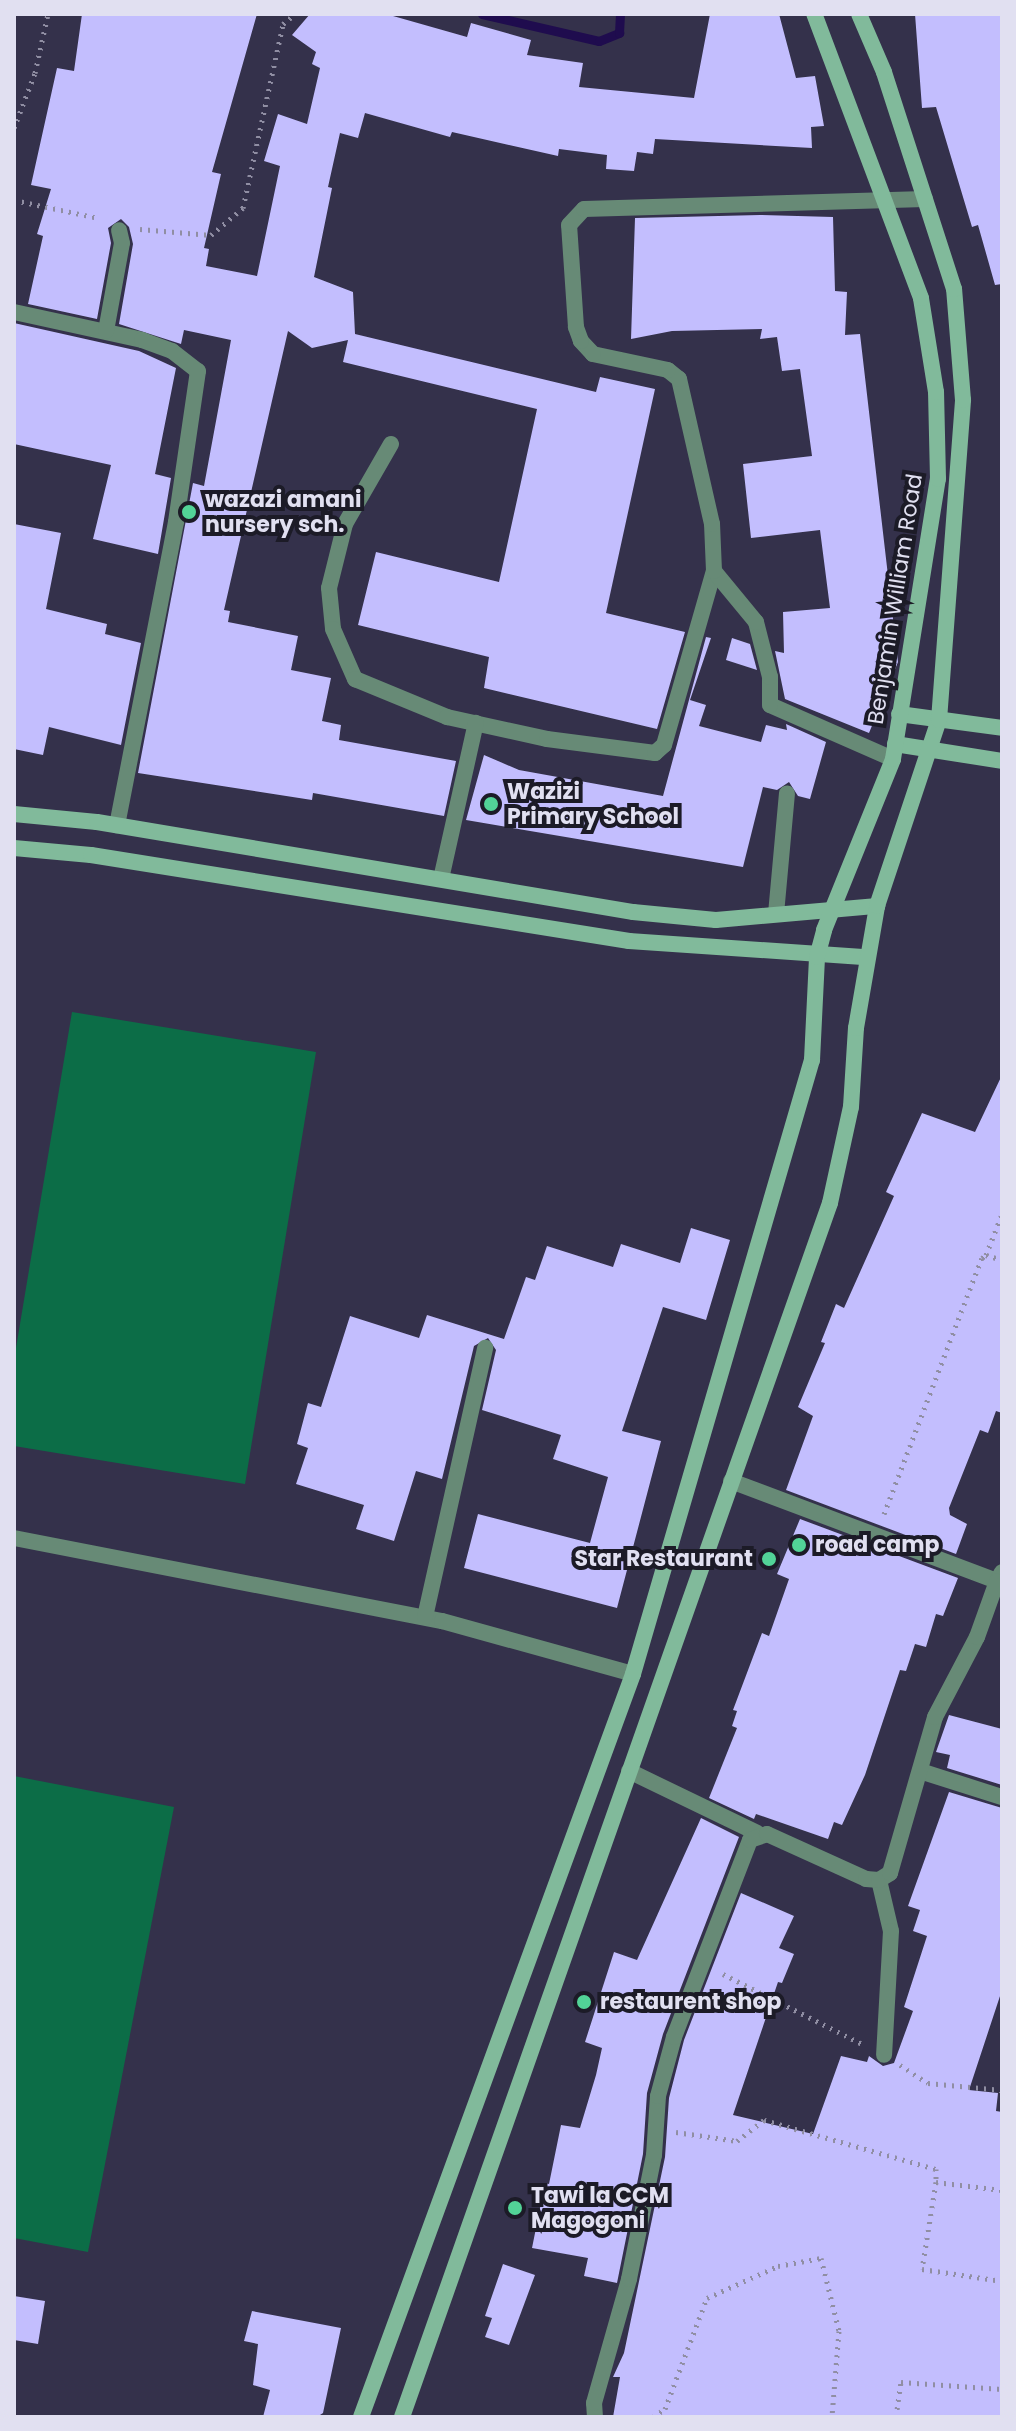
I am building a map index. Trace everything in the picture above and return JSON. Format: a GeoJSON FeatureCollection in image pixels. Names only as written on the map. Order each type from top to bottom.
{"type":"FeatureCollection","features":[{"type":"Feature","properties":{"kind":"main road","name":"Benjamin William Road"},"geometry":{"type":"LineString","coordinates":[[361,2417],[633,1674],[812,1060],[817,957],[894,752],[938,479],[939,428],[921,298],[888,201],[814,14]]}},
{"type":"Feature","properties":{"kind":"main road","name":"Benjamin William Road"},"geometry":{"type":"LineString","coordinates":[[402,2417],[830,1203],[851,1107],[866,957],[877,906],[932,751],[939,720],[963,400],[954,289],[859,14]]}},
{"type":"Feature","properties":{"kind":"main road"},"geometry":{"type":"LineString","coordinates":[[899,714],[1002,728]]}},
{"type":"Feature","properties":{"kind":"main road"},"geometry":{"type":"LineString","coordinates":[[894,752],[932,751],[1002,761]]}},
{"type":"Feature","properties":{"kind":"main road"},"geometry":{"type":"LineString","coordinates":[[14,814],[117,825],[633,912],[716,920],[877,906]]}},
{"type":"Feature","properties":{"kind":"main road"},"geometry":{"type":"LineString","coordinates":[[14,848],[91,855],[629,941],[817,957],[866,957]]}},
{"type":"Feature","properties":{"kind":"street"},"geometry":{"type":"LineString","coordinates":[[391,444],[345,524],[329,588],[333,629],[355,679],[447,717],[645,756],[655,753],[664,745],[714,571],[712,524],[679,379],[668,370],[593,354],[581,341],[576,327],[569,225],[584,209],[925,199]]}},
{"type":"Feature","properties":{"kind":"street"},"geometry":{"type":"LineString","coordinates":[[106,331],[122,243],[119,230]]}},
{"type":"Feature","properties":{"kind":"street"},"geometry":{"type":"LineString","coordinates":[[14,312],[106,331],[172,351],[198,371],[176,522],[117,825]]}},
{"type":"Feature","properties":{"kind":"street"},"geometry":{"type":"LineString","coordinates":[[714,571],[756,622],[770,677],[770,705],[798,727],[894,752]]}},
{"type":"Feature","properties":{"kind":"street"},"geometry":{"type":"LineString","coordinates":[[441,879],[476,723]]}},
{"type":"Feature","properties":{"kind":"street"},"geometry":{"type":"LineString","coordinates":[[776,914],[787,793]]}},
{"type":"Feature","properties":{"kind":"street"},"geometry":{"type":"LineString","coordinates":[[425,1617],[485,1348]]}},
{"type":"Feature","properties":{"kind":"street"},"geometry":{"type":"LineString","coordinates":[[629,1771],[849,1874],[879,1880],[890,1873],[935,1717],[977,1637],[1000,1576],[875,1537],[731,1481]]}},
{"type":"Feature","properties":{"kind":"street"},"geometry":{"type":"LineString","coordinates":[[14,1538],[425,1617],[633,1674]]}},
{"type":"Feature","properties":{"kind":"street"},"geometry":{"type":"LineString","coordinates":[[920,1771],[1002,1797]]}},
{"type":"Feature","properties":{"kind":"street"},"geometry":{"type":"LineString","coordinates":[[595,2417],[604,2360],[629,2279],[658,2096],[674,2037],[757,1833]]}},
{"type":"Feature","properties":{"kind":"street"},"geometry":{"type":"LineString","coordinates":[[879,1880],[891,1931],[884,2055]]}},
{"type":"Feature","properties":{"kind":"path"},"geometry":{"type":"LineString","coordinates":[[14,128],[35,73],[48,14]]}},
{"type":"Feature","properties":{"kind":"path"},"geometry":{"type":"LineString","coordinates":[[14,200],[78,211],[111,221],[119,230],[163,228],[211,235],[243,208],[283,24],[295,14]]}},
{"type":"Feature","properties":{"kind":"path"},"geometry":{"type":"LineString","coordinates":[[875,1537],[1002,1214]]}},
{"type":"Feature","properties":{"kind":"path"},"geometry":{"type":"LineString","coordinates":[[986,1255],[1002,1260]]}},
{"type":"Feature","properties":{"kind":"path"},"geometry":{"type":"LineString","coordinates":[[704,1964],[884,2055],[928,2083],[1002,2090]]}},
{"type":"Feature","properties":{"kind":"path"},"geometry":{"type":"LineString","coordinates":[[655,2130],[737,2141],[764,2120],[936,2169],[922,2269],[1002,2281]]}},
{"type":"Feature","properties":{"kind":"path"},"geometry":{"type":"LineString","coordinates":[[936,2182],[1002,2190]]}},
{"type":"Feature","properties":{"kind":"path"},"geometry":{"type":"LineString","coordinates":[[653,2417],[665,2409],[707,2298],[778,2266],[821,2258],[839,2331],[832,2417]]}},
{"type":"Feature","properties":{"kind":"path"},"geometry":{"type":"LineString","coordinates":[[896,2417],[901,2382],[1002,2389]]}},
{"type":"Feature","properties":{"kind":"green space"},"geometry":{"type":"Polygon","coordinates":[[[72,1012],[316,1052],[245,1484],[14,1446],[14,1360],[72,1012]]]}},
{"type":"Feature","properties":{"kind":"green space"},"geometry":{"type":"Polygon","coordinates":[[[14,1776],[174,1807],[88,2252],[14,2238],[14,1776]]]}},
{"type":"Feature","properties":{"kind":"building"},"geometry":{"type":"Polygon","coordinates":[[[82,14],[257,14],[212,172],[221,174],[204,248],[209,249],[206,266],[257,276],[280,166],[264,161],[278,114],[307,124],[320,68],[312,64],[316,52],[292,35],[310,14],[386,14],[467,37],[471,23],[531,40],[527,55],[583,63],[579,87],[694,98],[710,14],[779,14],[796,78],[815,76],[824,126],[811,127],[812,148],[655,139],[653,154],[637,152],[634,171],[606,169],[607,155],[559,149],[558,156],[452,132],[450,137],[365,113],[358,138],[340,133],[328,187],[332,188],[314,277],[353,292],[355,334],[596,392],[600,377],[655,389],[606,613],[685,632],[657,729],[484,688],[489,657],[358,625],[376,552],[499,582],[537,409],[343,362],[348,340],[312,348],[288,331],[224,610],[230,611],[228,622],[298,636],[291,670],[331,678],[322,721],[341,725],[339,740],[456,761],[444,816],[313,793],[312,800],[138,773],[193,483],[204,486],[231,340],[184,330],[181,344],[119,324],[133,244],[129,227],[121,219],[108,228],[111,243],[97,319],[28,304],[43,236],[37,234],[51,189],[31,185],[57,68],[74,71],[82,14]]]}},
{"type":"Feature","properties":{"kind":"building"},"geometry":{"type":"Polygon","coordinates":[[[915,14],[1002,14],[1002,284],[995,285],[978,225],[972,227],[936,107],[922,108],[915,14]]]}},
{"type":"Feature","properties":{"kind":"building"},"geometry":{"type":"Polygon","coordinates":[[[833,217],[835,291],[847,292],[845,335],[860,334],[898,662],[869,733],[785,699],[775,651],[784,653],[783,612],[830,608],[820,530],[751,538],[743,464],[812,456],[800,369],[782,371],[777,337],[760,339],[762,329],[672,331],[631,339],[635,218],[833,217]]]}},
{"type":"Feature","properties":{"kind":"building"},"geometry":{"type":"Polygon","coordinates":[[[14,323],[139,351],[176,368],[155,474],[171,478],[158,554],[93,539],[111,465],[14,444],[14,323]]]}},
{"type":"Feature","properties":{"kind":"building"},"geometry":{"type":"Polygon","coordinates":[[[14,524],[61,533],[46,609],[107,624],[105,634],[141,643],[121,745],[49,727],[43,755],[14,749],[14,524]]]}},
{"type":"Feature","properties":{"kind":"building"},"geometry":{"type":"Polygon","coordinates":[[[706,637],[711,638],[690,700],[706,705],[699,726],[761,742],[766,725],[787,730],[786,724],[826,742],[810,799],[798,796],[789,782],[777,790],[763,787],[743,867],[466,820],[484,755],[519,770],[663,796],[706,637]]]}},
{"type":"Feature","properties":{"kind":"building"},"geometry":{"type":"Polygon","coordinates":[[[732,638],[750,644],[757,670],[726,660],[732,638]]]}},
{"type":"Feature","properties":{"kind":"building"},"geometry":{"type":"Polygon","coordinates":[[[1002,1075],[1002,1413],[996,1411],[988,1433],[980,1430],[949,1508],[950,1515],[967,1524],[956,1554],[786,1490],[813,1416],[798,1407],[825,1343],[821,1342],[836,1304],[844,1308],[894,1196],[886,1192],[922,1113],[975,1132],[1002,1075]]]}},
{"type":"Feature","properties":{"kind":"building"},"geometry":{"type":"Polygon","coordinates":[[[691,1228],[730,1240],[706,1320],[663,1307],[622,1431],[661,1441],[617,1608],[464,1568],[478,1514],[590,1543],[608,1477],[553,1459],[561,1435],[482,1410],[496,1350],[488,1338],[474,1346],[442,1479],[416,1471],[394,1541],[356,1529],[364,1505],[296,1484],[308,1448],[297,1444],[308,1403],[321,1407],[350,1316],[419,1338],[427,1315],[504,1339],[526,1277],[535,1280],[547,1246],[613,1267],[621,1244],[680,1263],[691,1228]]]}},
{"type":"Feature","properties":{"kind":"building"},"geometry":{"type":"Polygon","coordinates":[[[800,1519],[958,1578],[943,1616],[936,1614],[926,1647],[915,1644],[906,1671],[900,1670],[865,1775],[842,1825],[834,1822],[828,1839],[756,1814],[754,1819],[709,1798],[737,1728],[732,1726],[737,1711],[733,1710],[762,1633],[769,1636],[789,1579],[777,1574],[800,1519]]]}},
{"type":"Feature","properties":{"kind":"building"},"geometry":{"type":"Polygon","coordinates":[[[949,1715],[1002,1729],[1002,1785],[947,1768],[950,1755],[936,1752],[949,1715]]]}},
{"type":"Feature","properties":{"kind":"building"},"geometry":{"type":"Polygon","coordinates":[[[949,1792],[1002,1808],[1002,1990],[969,2090],[998,2093],[996,2111],[1002,2112],[1002,2417],[613,2417],[620,2377],[613,2377],[624,2353],[665,2157],[669,2098],[684,2040],[741,1893],[794,1916],[779,1948],[794,1954],[782,1983],[778,1982],[733,2115],[813,2134],[841,2056],[867,2062],[869,2056],[883,2066],[894,2063],[913,2011],[904,2007],[927,1936],[913,1931],[920,1910],[908,1906],[949,1792]]]}},
{"type":"Feature","properties":{"kind":"building"},"geometry":{"type":"Polygon","coordinates":[[[701,1818],[739,1837],[663,2034],[647,2093],[643,2154],[617,2283],[584,2276],[588,2258],[532,2248],[545,2183],[549,2184],[561,2125],[580,2128],[596,2075],[602,2048],[585,2042],[614,1952],[637,1960],[701,1818]]]}},
{"type":"Feature","properties":{"kind":"building"},"geometry":{"type":"Polygon","coordinates":[[[503,2264],[535,2275],[509,2345],[485,2337],[492,2318],[485,2316],[503,2264]]]}},
{"type":"Feature","properties":{"kind":"building"},"geometry":{"type":"Polygon","coordinates":[[[14,2296],[45,2301],[38,2344],[14,2340],[14,2296]]]}},
{"type":"Feature","properties":{"kind":"building"},"geometry":{"type":"Polygon","coordinates":[[[252,2311],[341,2328],[323,2413],[317,2417],[263,2417],[270,2390],[253,2385],[258,2344],[244,2341],[252,2311]]]}},
{"type":"Feature","properties":{"kind":"waterway"},"geometry":{"type":"LineString","coordinates":[[482,14],[599,41],[619,33],[620,14]]}},
{"type":"Feature","properties":{"kind":"place","name":"wazazi amani nursery sch."},"geometry":{"type":"Point","coordinates":[189,512]}},
{"type":"Feature","properties":{"kind":"place","name":"Wazizi Primary School"},"geometry":{"type":"Point","coordinates":[491,804]}},
{"type":"Feature","properties":{"kind":"place","name":"road camp"},"geometry":{"type":"Point","coordinates":[799,1545]}},
{"type":"Feature","properties":{"kind":"place","name":"Star Restaurant"},"geometry":{"type":"Point","coordinates":[769,1559]}},
{"type":"Feature","properties":{"kind":"place","name":"restaurent shop"},"geometry":{"type":"Point","coordinates":[584,2002]}},
{"type":"Feature","properties":{"kind":"place","name":"Tawi la CCM Magogoni"},"geometry":{"type":"Point","coordinates":[515,2208]}}]}
